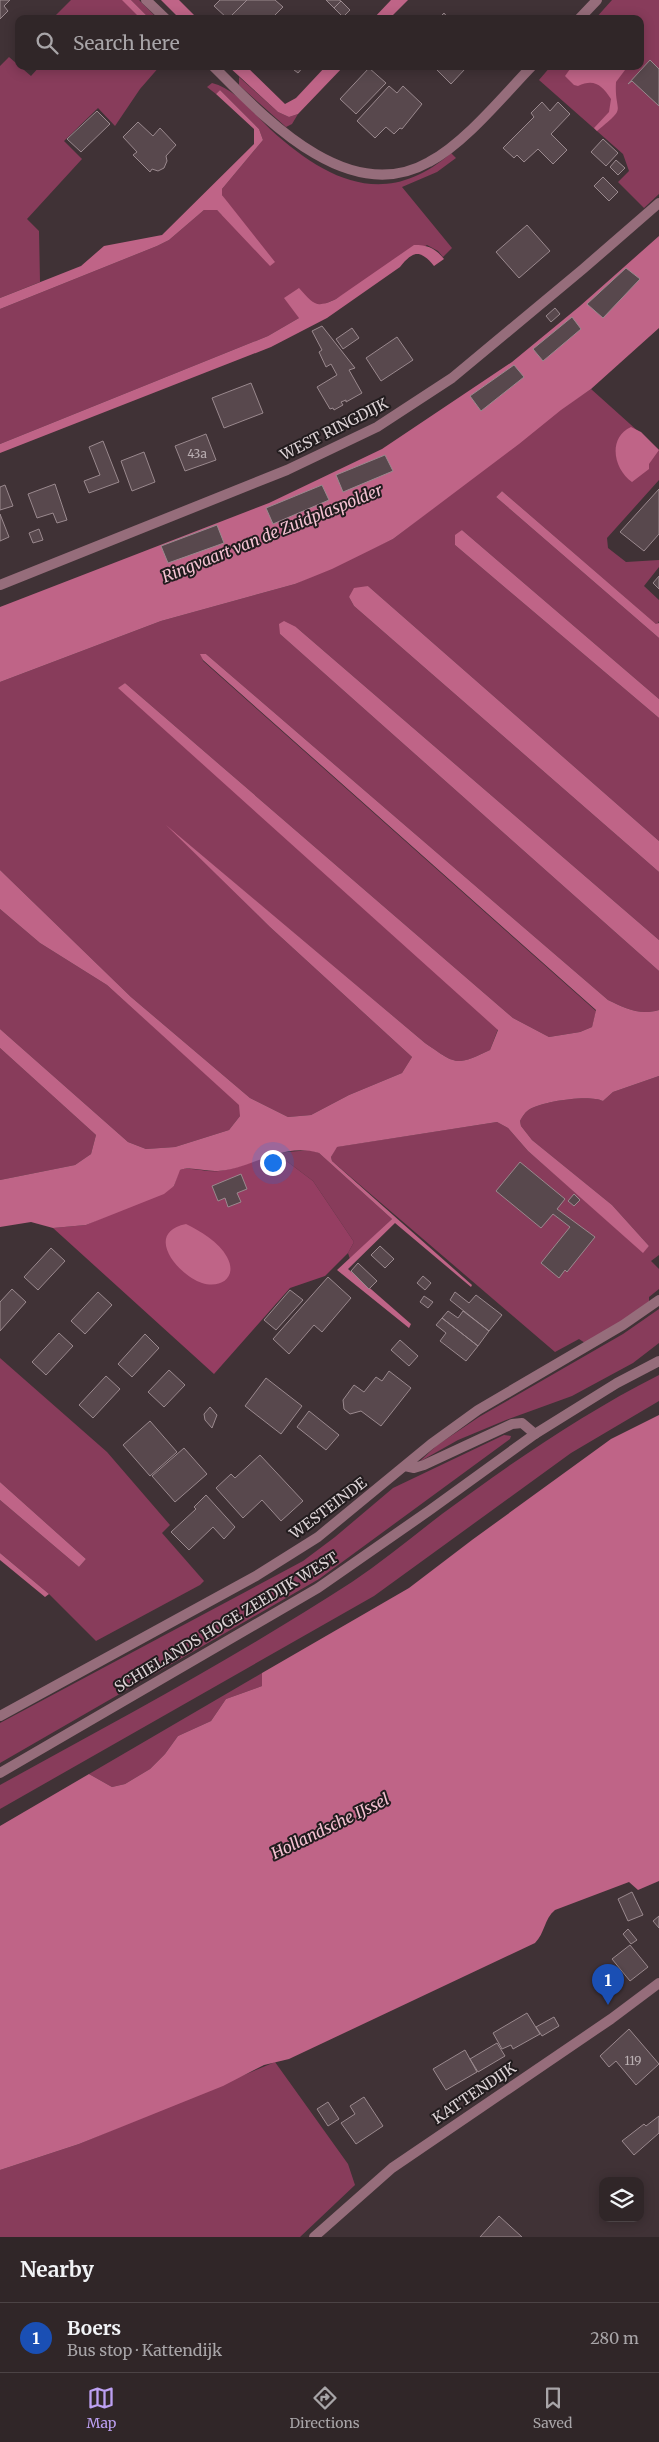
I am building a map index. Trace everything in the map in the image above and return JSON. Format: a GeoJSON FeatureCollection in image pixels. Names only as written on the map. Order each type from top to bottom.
{"type":"FeatureCollection","features":[{"type":"Feature","properties":{"kind":"street"},"geometry":{"type":"LineString","coordinates":[[146,0],[162,15]]}},
{"type":"Feature","properties":{"kind":"street"},"geometry":{"type":"LineString","coordinates":[[583,15],[597,0]]}},
{"type":"Feature","properties":{"kind":"street"},"geometry":{"type":"LineString","coordinates":[[217,70],[273,124],[299,144],[347,169],[366,174],[383,174],[401,172],[429,162],[471,128],[528,70]]}},
{"type":"Feature","properties":{"kind":"street","name":"WEST RINGDIJK"},"geometry":{"type":"LineString","coordinates":[[0,585],[287,470],[377,426],[452,378],[583,269],[659,202]]}},
{"type":"Feature","properties":{"kind":"street","name":"WESTEINDE"},"geometry":{"type":"LineString","coordinates":[[0,1716],[256,1576],[318,1537],[405,1466],[478,1410],[623,1325],[659,1300]]}},
{"type":"Feature","properties":{"kind":"street","name":"SCHIELANDS HOGE ZEEDIJK WEST"},"geometry":{"type":"LineString","coordinates":[[0,1773],[318,1588],[430,1510],[534,1434],[659,1361]]}},
{"type":"Feature","properties":{"kind":"street"},"geometry":{"type":"LineString","coordinates":[[405,1466],[414,1468],[512,1424],[522,1423],[534,1434]]}},
{"type":"Feature","properties":{"kind":"street","name":"KATTENDIJK"},"geometry":{"type":"LineString","coordinates":[[314,2237],[392,2168],[611,2019],[659,1983]]}},
{"type":"Feature","properties":{"kind":"shaded area"},"geometry":{"type":"Polygon","coordinates":[[[71,0],[126,0],[141,15],[56,15],[71,0]]]}},
{"type":"Feature","properties":{"kind":"shaded area"},"geometry":{"type":"Polygon","coordinates":[[[131,0],[139,0],[154,15],[146,15],[131,0]]]}},
{"type":"Feature","properties":{"kind":"shaded area"},"geometry":{"type":"Polygon","coordinates":[[[612,0],[659,0],[659,194],[644,208],[618,182],[629,171],[623,154],[539,80],[548,70],[644,70],[644,15],[599,15],[612,0]]]}},
{"type":"Feature","properties":{"kind":"shaded area"},"geometry":{"type":"Polygon","coordinates":[[[9,57],[15,62],[15,70],[24,70],[31,76],[36,70],[157,70],[140,89],[115,126],[98,108],[64,141],[82,159],[27,219],[39,231],[40,282],[0,298],[0,66],[9,57]]]}},
{"type":"Feature","properties":{"kind":"shaded area"},"geometry":{"type":"Polygon","coordinates":[[[239,77],[278,112],[289,117],[298,114],[292,124],[286,127],[239,85],[239,77]]]}},
{"type":"Feature","properties":{"kind":"shaded area"},"geometry":{"type":"Polygon","coordinates":[[[212,83],[229,90],[270,129],[313,163],[335,174],[358,182],[380,184],[403,181],[427,170],[451,153],[456,158],[437,172],[402,187],[452,248],[443,257],[438,251],[427,245],[336,299],[322,305],[314,304],[299,318],[268,336],[0,444],[0,309],[157,246],[169,240],[204,210],[217,210],[222,215],[231,209],[222,195],[222,189],[263,140],[259,129],[220,90],[216,94],[207,87],[212,83]]]}},
{"type":"Feature","properties":{"kind":"shaded area"},"geometry":{"type":"Polygon","coordinates":[[[591,389],[659,450],[659,480],[607,538],[608,548],[626,562],[659,560],[659,567],[644,586],[659,600],[659,621],[657,625],[502,491],[496,497],[659,638],[659,699],[462,530],[455,545],[659,718],[659,841],[368,586],[349,597],[354,606],[659,872],[659,940],[296,627],[280,634],[659,971],[659,1010],[639,1012],[608,1000],[206,654],[201,654],[203,661],[596,1011],[592,1027],[580,1032],[549,1037],[513,1018],[125,683],[119,688],[498,1029],[490,1050],[462,1061],[456,1061],[443,1055],[425,1043],[174,832],[270,927],[412,1057],[402,1073],[349,1095],[311,1115],[288,1117],[250,1098],[131,997],[0,870],[0,682],[161,621],[295,584],[393,539],[561,409],[591,389]]]}},
{"type":"Feature","properties":{"kind":"shaded area"},"geometry":{"type":"Polygon","coordinates":[[[0,909],[40,943],[107,985],[240,1105],[240,1116],[229,1130],[175,1147],[146,1149],[128,1142],[0,1029],[0,909]]]}},
{"type":"Feature","properties":{"kind":"shaded area"},"geometry":{"type":"Polygon","coordinates":[[[0,1048],[96,1135],[91,1154],[75,1165],[0,1180],[0,1048]]]}},
{"type":"Feature","properties":{"kind":"shaded area"},"geometry":{"type":"Polygon","coordinates":[[[659,1076],[659,1255],[651,1261],[659,1269],[659,1289],[649,1297],[649,1302],[644,1308],[585,1343],[579,1339],[555,1352],[332,1161],[331,1157],[336,1147],[497,1122],[508,1128],[528,1151],[643,1252],[649,1246],[612,1205],[532,1140],[521,1126],[520,1121],[527,1111],[545,1103],[578,1098],[603,1101],[613,1092],[659,1076]]]}},
{"type":"Feature","properties":{"kind":"shaded area"},"geometry":{"type":"Polygon","coordinates":[[[310,1150],[319,1153],[392,1219],[350,1259],[348,1253],[354,1242],[313,1181],[276,1153],[310,1150]]]}},
{"type":"Feature","properties":{"kind":"shaded area"},"geometry":{"type":"Polygon","coordinates":[[[276,1153],[313,1181],[354,1242],[348,1253],[325,1276],[290,1288],[214,1374],[53,1228],[86,1225],[174,1186],[179,1170],[226,1170],[276,1153]]]}},
{"type":"Feature","properties":{"kind":"shaded area"},"geometry":{"type":"Polygon","coordinates":[[[659,1309],[659,1343],[633,1363],[572,1396],[458,1440],[419,1462],[436,1446],[479,1417],[623,1334],[659,1309]]]}},
{"type":"Feature","properties":{"kind":"shaded area"},"geometry":{"type":"Polygon","coordinates":[[[0,1358],[107,1452],[170,1525],[162,1533],[204,1581],[200,1585],[96,1641],[49,1594],[0,1553],[0,1500],[79,1567],[86,1559],[0,1482],[0,1358]]]}},
{"type":"Feature","properties":{"kind":"shaded area"},"geometry":{"type":"Polygon","coordinates":[[[659,1375],[659,1401],[571,1453],[374,1596],[0,1809],[0,1785],[266,1636],[364,1574],[442,1514],[521,1458],[602,1406],[659,1375]]]}},
{"type":"Feature","properties":{"kind":"shaded area"},"geometry":{"type":"Polygon","coordinates":[[[504,1435],[511,1436],[510,1439],[319,1579],[0,1763],[0,1723],[303,1561],[335,1537],[393,1488],[504,1435]]]}},
{"type":"Feature","properties":{"kind":"shaded area"},"geometry":{"type":"Polygon","coordinates":[[[262,1673],[262,1686],[226,1699],[211,1721],[178,1736],[165,1754],[150,1769],[125,1784],[112,1787],[89,1774],[262,1673]]]}},
{"type":"Feature","properties":{"kind":"shaded area"},"geometry":{"type":"Polygon","coordinates":[[[275,2062],[348,2164],[355,2185],[300,2237],[0,2237],[0,2170],[79,2144],[275,2062]]]}},
{"type":"Feature","properties":{"kind":"water"},"geometry":{"type":"Polygon","coordinates":[[[122,0],[131,0],[146,15],[137,15],[122,0]]]}},
{"type":"Feature","properties":{"kind":"water"},"geometry":{"type":"Polygon","coordinates":[[[161,0],[179,0],[194,15],[176,15],[161,0]]]}},
{"type":"Feature","properties":{"kind":"water"},"geometry":{"type":"Polygon","coordinates":[[[391,0],[408,0],[393,15],[377,15],[391,0]]]}},
{"type":"Feature","properties":{"kind":"water"},"geometry":{"type":"Polygon","coordinates":[[[232,70],[250,70],[285,104],[296,98],[322,70],[340,70],[298,114],[289,117],[278,112],[232,70]]]}},
{"type":"Feature","properties":{"kind":"water"},"geometry":{"type":"Polygon","coordinates":[[[569,70],[625,70],[616,82],[617,113],[597,131],[594,128],[609,112],[611,99],[597,84],[574,85],[565,76],[569,70]]]}},
{"type":"Feature","properties":{"kind":"water"},"geometry":{"type":"Polygon","coordinates":[[[220,90],[259,129],[263,140],[222,189],[222,195],[275,262],[270,266],[217,210],[204,210],[169,240],[157,246],[0,309],[0,298],[81,266],[104,246],[162,235],[254,144],[254,129],[216,94],[220,90]]]}},
{"type":"Feature","properties":{"kind":"water","name":"Ringvaart van de Zuidplaspolder"},"geometry":{"type":"Polygon","coordinates":[[[659,236],[659,328],[591,389],[393,539],[332,569],[295,584],[161,621],[0,682],[0,607],[269,503],[382,449],[512,362],[580,306],[659,236]]]}},
{"type":"Feature","properties":{"kind":"water"},"geometry":{"type":"Polygon","coordinates":[[[414,245],[431,248],[444,259],[434,266],[425,257],[417,254],[413,255],[400,267],[327,318],[271,347],[0,453],[0,444],[268,336],[299,318],[284,298],[299,288],[315,303],[323,304],[329,302],[414,245]]]}},
{"type":"Feature","properties":{"kind":"water"},"geometry":{"type":"Polygon","coordinates":[[[631,427],[641,432],[659,450],[649,464],[649,469],[632,482],[621,470],[616,454],[616,446],[619,439],[623,432],[631,427]]]}},
{"type":"Feature","properties":{"kind":"water"},"geometry":{"type":"Polygon","coordinates":[[[502,491],[656,624],[659,623],[659,638],[496,497],[502,491]]]}},
{"type":"Feature","properties":{"kind":"water"},"geometry":{"type":"Polygon","coordinates":[[[462,530],[659,699],[659,718],[455,545],[455,535],[462,530]]]}},
{"type":"Feature","properties":{"kind":"water"},"geometry":{"type":"Polygon","coordinates":[[[368,586],[659,841],[659,872],[354,606],[349,597],[354,588],[368,586]]]}},
{"type":"Feature","properties":{"kind":"water"},"geometry":{"type":"Polygon","coordinates":[[[284,621],[296,627],[659,940],[659,971],[280,634],[279,624],[284,621]]]}},
{"type":"Feature","properties":{"kind":"water"},"geometry":{"type":"Polygon","coordinates":[[[200,654],[206,654],[608,1000],[639,1012],[659,1010],[659,1076],[613,1092],[603,1101],[578,1098],[545,1103],[527,1111],[520,1121],[521,1126],[532,1140],[612,1205],[649,1246],[643,1253],[528,1151],[508,1128],[497,1122],[337,1147],[331,1157],[332,1161],[472,1285],[471,1287],[395,1223],[348,1269],[411,1324],[409,1328],[337,1270],[392,1219],[319,1153],[292,1151],[279,1153],[243,1166],[218,1171],[180,1170],[174,1186],[164,1194],[86,1225],[53,1228],[31,1222],[0,1227],[0,1180],[75,1165],[91,1154],[96,1135],[0,1048],[0,1029],[128,1142],[146,1149],[175,1147],[229,1130],[240,1116],[239,1105],[107,985],[40,943],[0,909],[0,870],[131,997],[250,1098],[288,1117],[311,1115],[349,1095],[402,1073],[412,1057],[270,927],[166,825],[425,1043],[443,1055],[456,1061],[462,1061],[490,1050],[498,1030],[118,688],[125,683],[513,1018],[549,1037],[580,1032],[592,1027],[596,1010],[203,660],[200,654]]]}},
{"type":"Feature","properties":{"kind":"water"},"geometry":{"type":"Polygon","coordinates":[[[186,1224],[209,1238],[224,1252],[230,1264],[229,1276],[226,1280],[215,1284],[202,1283],[183,1272],[175,1263],[166,1245],[167,1236],[173,1229],[186,1224]]]}},
{"type":"Feature","properties":{"kind":"water","name":"Hollandsche IJssel"},"geometry":{"type":"Polygon","coordinates":[[[659,1415],[659,1881],[638,1890],[629,1882],[555,1910],[535,1943],[289,2059],[264,2065],[223,2086],[79,2144],[0,2170],[0,1826],[89,1774],[112,1787],[125,1784],[150,1769],[165,1754],[178,1736],[211,1721],[226,1699],[262,1686],[262,1673],[409,1588],[611,1439],[659,1415]]]}},
{"type":"Feature","properties":{"kind":"water"},"geometry":{"type":"Polygon","coordinates":[[[0,1482],[86,1559],[79,1567],[0,1500],[0,1482]]]}},
{"type":"Feature","properties":{"kind":"water"},"geometry":{"type":"Polygon","coordinates":[[[0,1553],[49,1594],[45,1597],[0,1560],[0,1553]]]}},
{"type":"Feature","properties":{"kind":"building"},"geometry":{"type":"Polygon","coordinates":[[[0,0],[10,0],[4,6],[8,11],[0,19],[0,0]]]}},
{"type":"Feature","properties":{"kind":"building"},"geometry":{"type":"Polygon","coordinates":[[[220,0],[247,0],[232,15],[224,15],[214,6],[220,0]]]}},
{"type":"Feature","properties":{"kind":"building"},"geometry":{"type":"Polygon","coordinates":[[[247,0],[275,0],[283,7],[275,15],[232,15],[247,0]]]}},
{"type":"Feature","properties":{"kind":"building"},"geometry":{"type":"Polygon","coordinates":[[[326,0],[339,0],[341,1],[334,8],[326,0]]]}},
{"type":"Feature","properties":{"kind":"building"},"geometry":{"type":"Polygon","coordinates":[[[341,1],[350,10],[345,15],[341,15],[334,8],[341,1]]]}},
{"type":"Feature","properties":{"kind":"building"},"geometry":{"type":"Polygon","coordinates":[[[650,60],[659,69],[659,106],[632,81],[628,84],[641,70],[644,70],[644,67],[650,60]]]}},
{"type":"Feature","properties":{"kind":"building"},"geometry":{"type":"Polygon","coordinates":[[[367,70],[371,70],[386,83],[356,114],[340,99],[367,70]]]}},
{"type":"Feature","properties":{"kind":"building"},"geometry":{"type":"Polygon","coordinates":[[[437,70],[464,70],[451,84],[437,70]]]}},
{"type":"Feature","properties":{"kind":"building"},"geometry":{"type":"Polygon","coordinates":[[[389,86],[397,93],[403,86],[422,104],[402,129],[400,128],[394,134],[386,127],[375,138],[357,121],[389,86]]]}},
{"type":"Feature","properties":{"kind":"building"},"geometry":{"type":"Polygon","coordinates":[[[542,102],[550,111],[558,102],[570,114],[551,134],[567,150],[553,164],[538,149],[524,162],[517,155],[514,158],[503,148],[534,117],[531,113],[542,102]]]}},
{"type":"Feature","properties":{"kind":"building"},"geometry":{"type":"Polygon","coordinates":[[[97,111],[110,124],[81,152],[67,139],[97,111]]]}},
{"type":"Feature","properties":{"kind":"building"},"geometry":{"type":"Polygon","coordinates":[[[138,122],[153,136],[160,128],[176,145],[166,156],[167,161],[164,168],[158,171],[152,169],[150,172],[133,155],[137,152],[123,137],[138,122]]]}},
{"type":"Feature","properties":{"kind":"building"},"geometry":{"type":"Polygon","coordinates":[[[603,139],[618,153],[606,166],[591,152],[603,139]]]}},
{"type":"Feature","properties":{"kind":"building"},"geometry":{"type":"Polygon","coordinates":[[[616,160],[625,168],[618,175],[610,167],[616,160]]]}},
{"type":"Feature","properties":{"kind":"building"},"geometry":{"type":"Polygon","coordinates":[[[603,177],[618,192],[609,201],[594,186],[603,177]]]}},
{"type":"Feature","properties":{"kind":"building"},"geometry":{"type":"Polygon","coordinates":[[[527,225],[550,251],[519,278],[496,252],[527,225]]]}},
{"type":"Feature","properties":{"kind":"building"},"geometry":{"type":"Polygon","coordinates":[[[626,268],[640,279],[603,318],[587,304],[626,268]]]}},
{"type":"Feature","properties":{"kind":"building"},"geometry":{"type":"Polygon","coordinates":[[[555,308],[560,314],[551,322],[546,316],[555,308]]]}},
{"type":"Feature","properties":{"kind":"building"},"geometry":{"type":"Polygon","coordinates":[[[572,317],[581,329],[543,361],[533,349],[572,317]]]}},
{"type":"Feature","properties":{"kind":"building"},"geometry":{"type":"Polygon","coordinates":[[[322,326],[355,368],[349,370],[362,393],[346,402],[346,400],[341,402],[343,405],[334,410],[333,408],[330,409],[317,387],[337,375],[331,364],[326,367],[319,352],[322,350],[312,331],[322,326]]]}},
{"type":"Feature","properties":{"kind":"building"},"geometry":{"type":"Polygon","coordinates":[[[352,328],[359,338],[343,349],[336,339],[352,328]]]}},
{"type":"Feature","properties":{"kind":"building"},"geometry":{"type":"Polygon","coordinates":[[[397,337],[413,360],[381,381],[366,358],[397,337]]]}},
{"type":"Feature","properties":{"kind":"building"},"geometry":{"type":"Polygon","coordinates":[[[514,365],[524,377],[481,411],[470,396],[514,365]]]}},
{"type":"Feature","properties":{"kind":"building"},"geometry":{"type":"Polygon","coordinates":[[[251,383],[263,413],[224,428],[212,398],[251,383]]]}},
{"type":"Feature","properties":{"kind":"building"},"geometry":{"type":"Polygon","coordinates":[[[206,434],[216,460],[185,471],[175,446],[206,434]]]}},
{"type":"Feature","properties":{"kind":"building"},"geometry":{"type":"Polygon","coordinates":[[[103,441],[119,482],[89,493],[84,481],[100,475],[89,447],[103,441]]]}},
{"type":"Feature","properties":{"kind":"building"},"geometry":{"type":"Polygon","coordinates":[[[144,452],[155,482],[132,491],[121,461],[144,452]]]}},
{"type":"Feature","properties":{"kind":"building"},"geometry":{"type":"Polygon","coordinates":[[[385,455],[393,471],[343,492],[336,475],[385,455]]]}},
{"type":"Feature","properties":{"kind":"building"},"geometry":{"type":"Polygon","coordinates":[[[55,484],[67,520],[57,523],[53,513],[37,518],[28,494],[55,484]]]}},
{"type":"Feature","properties":{"kind":"building"},"geometry":{"type":"Polygon","coordinates":[[[5,485],[13,506],[0,510],[0,487],[5,485]]]}},
{"type":"Feature","properties":{"kind":"building"},"geometry":{"type":"Polygon","coordinates":[[[322,485],[329,500],[273,524],[266,508],[322,485]]]}},
{"type":"Feature","properties":{"kind":"building"},"geometry":{"type":"Polygon","coordinates":[[[659,489],[659,534],[644,551],[620,532],[659,489]]]}},
{"type":"Feature","properties":{"kind":"building"},"geometry":{"type":"Polygon","coordinates":[[[0,514],[9,537],[0,541],[0,514]]]}},
{"type":"Feature","properties":{"kind":"building"},"geometry":{"type":"Polygon","coordinates":[[[217,525],[224,543],[168,563],[161,546],[217,525]]]}},
{"type":"Feature","properties":{"kind":"building"},"geometry":{"type":"Polygon","coordinates":[[[39,529],[43,540],[33,543],[29,533],[39,529]]]}},
{"type":"Feature","properties":{"kind":"building"},"geometry":{"type":"Polygon","coordinates":[[[659,576],[659,589],[653,583],[659,576]]]}},
{"type":"Feature","properties":{"kind":"building"},"geometry":{"type":"Polygon","coordinates":[[[520,1162],[565,1199],[557,1209],[595,1237],[567,1272],[565,1270],[559,1278],[541,1263],[570,1227],[553,1214],[541,1228],[496,1191],[520,1162]]]}},
{"type":"Feature","properties":{"kind":"building"},"geometry":{"type":"Polygon","coordinates":[[[241,1174],[247,1189],[237,1193],[241,1202],[228,1207],[225,1198],[218,1201],[212,1186],[241,1174]]]}},
{"type":"Feature","properties":{"kind":"building"},"geometry":{"type":"Polygon","coordinates":[[[574,1194],[580,1200],[574,1206],[568,1201],[574,1194]]]}},
{"type":"Feature","properties":{"kind":"building"},"geometry":{"type":"Polygon","coordinates":[[[380,1246],[394,1259],[385,1268],[371,1255],[380,1246]]]}},
{"type":"Feature","properties":{"kind":"building"},"geometry":{"type":"Polygon","coordinates":[[[51,1248],[65,1261],[38,1290],[24,1277],[51,1248]]]}},
{"type":"Feature","properties":{"kind":"building"},"geometry":{"type":"Polygon","coordinates":[[[358,1263],[377,1281],[369,1289],[351,1271],[358,1263]]]}},
{"type":"Feature","properties":{"kind":"building"},"geometry":{"type":"Polygon","coordinates":[[[423,1276],[431,1283],[425,1290],[417,1283],[423,1276]]]}},
{"type":"Feature","properties":{"kind":"building"},"geometry":{"type":"Polygon","coordinates":[[[328,1277],[351,1298],[322,1332],[314,1325],[289,1354],[273,1339],[328,1277]]]}},
{"type":"Feature","properties":{"kind":"building"},"geometry":{"type":"Polygon","coordinates":[[[12,1289],[26,1302],[0,1331],[0,1302],[12,1289]]]}},
{"type":"Feature","properties":{"kind":"building"},"geometry":{"type":"Polygon","coordinates":[[[290,1290],[303,1300],[276,1330],[264,1320],[290,1290]]]}},
{"type":"Feature","properties":{"kind":"building"},"geometry":{"type":"Polygon","coordinates":[[[98,1292],[112,1305],[85,1334],[71,1321],[98,1292]]]}},
{"type":"Feature","properties":{"kind":"building"},"geometry":{"type":"Polygon","coordinates":[[[455,1292],[469,1303],[476,1295],[502,1315],[489,1331],[450,1300],[455,1292]]]}},
{"type":"Feature","properties":{"kind":"building"},"geometry":{"type":"Polygon","coordinates":[[[424,1296],[433,1302],[428,1308],[420,1302],[424,1296]]]}},
{"type":"Feature","properties":{"kind":"building"},"geometry":{"type":"Polygon","coordinates":[[[448,1311],[458,1318],[463,1311],[489,1331],[478,1346],[442,1318],[448,1311]]]}},
{"type":"Feature","properties":{"kind":"building"},"geometry":{"type":"Polygon","coordinates":[[[442,1318],[478,1346],[466,1361],[440,1341],[446,1333],[436,1325],[442,1318]]]}},
{"type":"Feature","properties":{"kind":"building"},"geometry":{"type":"Polygon","coordinates":[[[59,1333],[73,1346],[46,1375],[32,1362],[59,1333]]]}},
{"type":"Feature","properties":{"kind":"building"},"geometry":{"type":"Polygon","coordinates":[[[145,1334],[159,1348],[132,1377],[118,1364],[145,1334]]]}},
{"type":"Feature","properties":{"kind":"building"},"geometry":{"type":"Polygon","coordinates":[[[400,1340],[418,1356],[409,1366],[391,1350],[400,1340]]]}},
{"type":"Feature","properties":{"kind":"building"},"geometry":{"type":"Polygon","coordinates":[[[169,1370],[185,1385],[164,1407],[148,1392],[169,1370]]]}},
{"type":"Feature","properties":{"kind":"building"},"geometry":{"type":"Polygon","coordinates":[[[389,1371],[411,1388],[381,1426],[361,1411],[350,1414],[344,1409],[343,1400],[354,1385],[364,1392],[376,1377],[382,1381],[389,1371]]]}},
{"type":"Feature","properties":{"kind":"building"},"geometry":{"type":"Polygon","coordinates":[[[106,1376],[120,1389],[93,1418],[79,1405],[106,1376]]]}},
{"type":"Feature","properties":{"kind":"building"},"geometry":{"type":"Polygon","coordinates":[[[266,1378],[302,1406],[281,1434],[245,1406],[266,1378]]]}},
{"type":"Feature","properties":{"kind":"building"},"geometry":{"type":"Polygon","coordinates":[[[210,1407],[217,1415],[212,1428],[205,1420],[204,1414],[210,1407]]]}},
{"type":"Feature","properties":{"kind":"building"},"geometry":{"type":"Polygon","coordinates":[[[309,1411],[339,1435],[326,1450],[297,1427],[309,1411]]]}},
{"type":"Feature","properties":{"kind":"building"},"geometry":{"type":"Polygon","coordinates":[[[150,1421],[177,1452],[150,1476],[123,1445],[150,1421]]]}},
{"type":"Feature","properties":{"kind":"building"},"geometry":{"type":"Polygon","coordinates":[[[184,1448],[207,1474],[175,1502],[152,1476],[184,1448]]]}},
{"type":"Feature","properties":{"kind":"building"},"geometry":{"type":"Polygon","coordinates":[[[260,1455],[303,1501],[281,1521],[262,1500],[243,1518],[216,1488],[231,1474],[235,1478],[260,1455]]]}},
{"type":"Feature","properties":{"kind":"building"},"geometry":{"type":"Polygon","coordinates":[[[206,1495],[235,1527],[224,1539],[213,1527],[189,1550],[171,1532],[196,1509],[194,1507],[206,1495]]]}},
{"type":"Feature","properties":{"kind":"building"},"geometry":{"type":"Polygon","coordinates":[[[632,1892],[643,1915],[628,1921],[618,1899],[632,1892]]]}},
{"type":"Feature","properties":{"kind":"building"},"geometry":{"type":"Polygon","coordinates":[[[659,1916],[659,1928],[653,1921],[659,1916]]]}},
{"type":"Feature","properties":{"kind":"building"},"geometry":{"type":"Polygon","coordinates":[[[628,1929],[637,1940],[631,1944],[623,1934],[628,1929]]]}},
{"type":"Feature","properties":{"kind":"building"},"geometry":{"type":"Polygon","coordinates":[[[630,1945],[648,1967],[630,1981],[612,1959],[630,1945]]]}},
{"type":"Feature","properties":{"kind":"building"},"geometry":{"type":"Polygon","coordinates":[[[527,2013],[540,2034],[513,2049],[511,2045],[502,2049],[493,2033],[527,2013]]]}},
{"type":"Feature","properties":{"kind":"building"},"geometry":{"type":"Polygon","coordinates":[[[554,2017],[559,2026],[542,2036],[536,2027],[554,2017]]]}},
{"type":"Feature","properties":{"kind":"building"},"geometry":{"type":"Polygon","coordinates":[[[629,2029],[659,2064],[636,2085],[616,2061],[609,2067],[600,2056],[629,2029]]]}},
{"type":"Feature","properties":{"kind":"building"},"geometry":{"type":"Polygon","coordinates":[[[497,2043],[505,2056],[478,2072],[470,2059],[497,2043]]]}},
{"type":"Feature","properties":{"kind":"building"},"geometry":{"type":"Polygon","coordinates":[[[465,2050],[477,2072],[446,2090],[433,2069],[465,2050]]]}},
{"type":"Feature","properties":{"kind":"building"},"geometry":{"type":"Polygon","coordinates":[[[364,2097],[383,2126],[356,2144],[341,2123],[355,2114],[350,2106],[364,2097]]]}},
{"type":"Feature","properties":{"kind":"building"},"geometry":{"type":"Polygon","coordinates":[[[328,2102],[339,2119],[328,2126],[317,2109],[328,2102]]]}},
{"type":"Feature","properties":{"kind":"building"},"geometry":{"type":"Polygon","coordinates":[[[659,2116],[659,2133],[634,2155],[622,2141],[644,2124],[646,2126],[659,2116]]]}},
{"type":"Feature","properties":{"kind":"building"},"geometry":{"type":"Polygon","coordinates":[[[499,2216],[522,2237],[480,2237],[499,2216]]]}},
{"type":"Feature","properties":{"kind":"place","name":"Boers"},"geometry":{"type":"Point","coordinates":[608,2005]}}]}
